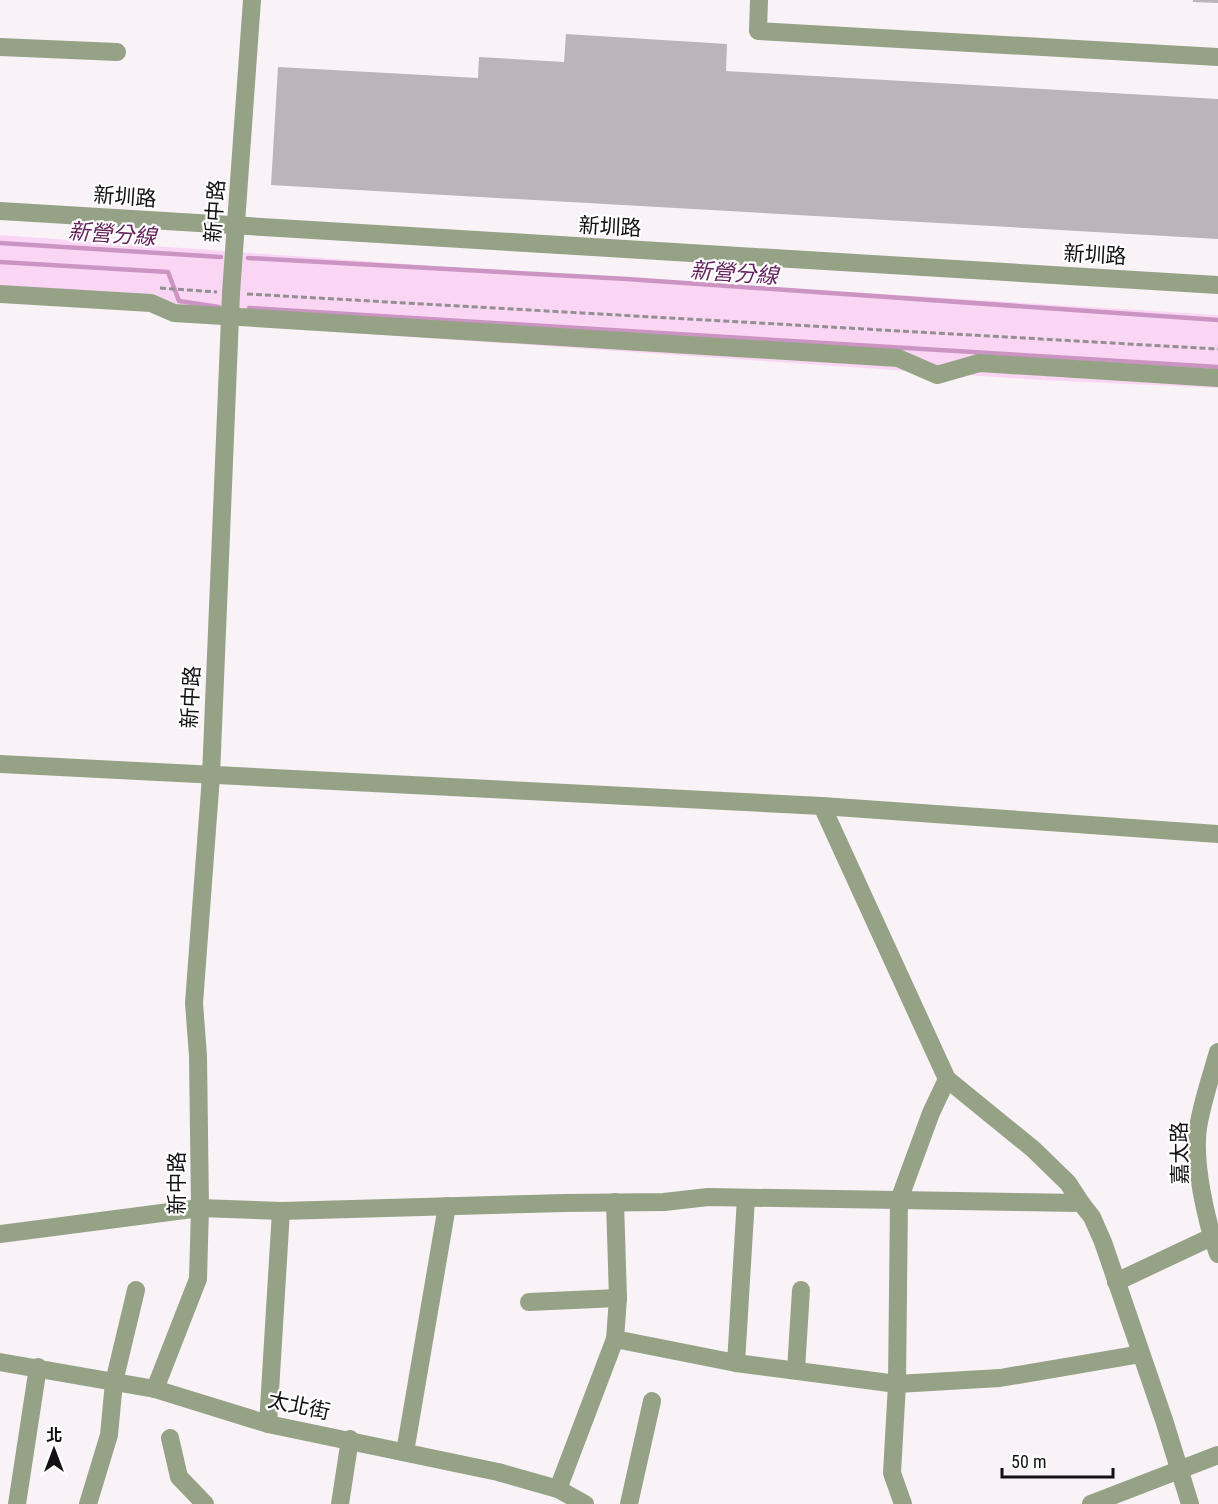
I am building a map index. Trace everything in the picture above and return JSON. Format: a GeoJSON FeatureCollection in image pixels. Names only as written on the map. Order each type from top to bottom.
{"type":"FeatureCollection","features":[{"type":"Feature","properties":{"kind":"street","name":"新中路"},"geometry":{"type":"LineString","coordinates":[[155,1389],[198,1279],[200,1208],[198,1056],[194,1003],[210,776],[231,293],[252,0]]}},
{"type":"Feature","properties":{"kind":"street"},"geometry":{"type":"LineString","coordinates":[[759,0],[758,31],[1218,57]]}},
{"type":"Feature","properties":{"kind":"street"},"geometry":{"type":"LineString","coordinates":[[0,47],[117,52]]}},
{"type":"Feature","properties":{"kind":"street","name":"新圳路"},"geometry":{"type":"LineString","coordinates":[[0,211],[1218,285]]}},
{"type":"Feature","properties":{"kind":"street"},"geometry":{"type":"LineString","coordinates":[[0,294],[151,303],[174,313],[898,358],[937,375],[979,363],[1218,378]]}},
{"type":"Feature","properties":{"kind":"street"},"geometry":{"type":"LineString","coordinates":[[0,764],[822,806],[1218,834]]}},
{"type":"Feature","properties":{"kind":"street"},"geometry":{"type":"LineString","coordinates":[[822,806],[947,1079],[1032,1149],[1068,1183],[1092,1217],[1103,1242],[1164,1420],[1190,1504]]}},
{"type":"Feature","properties":{"kind":"street","name":"嘉太路"},"geometry":{"type":"LineString","coordinates":[[1216,1242],[1199,1178],[1198,1130],[1218,1052]]}},
{"type":"Feature","properties":{"kind":"street"},"geometry":{"type":"LineString","coordinates":[[903,1504],[892,1473],[897,1384],[899,1200],[947,1079]]}},
{"type":"Feature","properties":{"kind":"street"},"geometry":{"type":"LineString","coordinates":[[0,1234],[200,1208],[281,1211],[664,1202],[708,1197],[1081,1203]]}},
{"type":"Feature","properties":{"kind":"street"},"geometry":{"type":"LineString","coordinates":[[736,1363],[746,1198]]}},
{"type":"Feature","properties":{"kind":"street"},"geometry":{"type":"LineString","coordinates":[[558,1489],[615,1339],[618,1298],[615,1202]]}},
{"type":"Feature","properties":{"kind":"street"},"geometry":{"type":"LineString","coordinates":[[405,1452],[447,1206]]}},
{"type":"Feature","properties":{"kind":"street"},"geometry":{"type":"LineString","coordinates":[[268,1424],[281,1211]]}},
{"type":"Feature","properties":{"kind":"street"},"geometry":{"type":"LineString","coordinates":[[1116,1282],[1216,1242]]}},
{"type":"Feature","properties":{"kind":"street"},"geometry":{"type":"LineString","coordinates":[[88,1504],[109,1435],[114,1382],[136,1290]]}},
{"type":"Feature","properties":{"kind":"street"},"geometry":{"type":"LineString","coordinates":[[796,1370],[801,1290]]}},
{"type":"Feature","properties":{"kind":"street"},"geometry":{"type":"LineString","coordinates":[[529,1302],[618,1298]]}},
{"type":"Feature","properties":{"kind":"street"},"geometry":{"type":"LineString","coordinates":[[615,1339],[736,1363],[897,1384],[1000,1378],[1141,1354]]}},
{"type":"Feature","properties":{"kind":"street","name":"太北街"},"geometry":{"type":"LineString","coordinates":[[0,1362],[155,1389],[268,1424],[350,1439],[498,1472],[558,1489],[585,1504]]}},
{"type":"Feature","properties":{"kind":"street"},"geometry":{"type":"LineString","coordinates":[[17,1504],[38,1367]]}},
{"type":"Feature","properties":{"kind":"street"},"geometry":{"type":"LineString","coordinates":[[629,1504],[652,1401]]}},
{"type":"Feature","properties":{"kind":"street"},"geometry":{"type":"LineString","coordinates":[[170,1438],[179,1477],[206,1504]]}},
{"type":"Feature","properties":{"kind":"street"},"geometry":{"type":"LineString","coordinates":[[340,1504],[350,1439]]}},
{"type":"Feature","properties":{"kind":"street"},"geometry":{"type":"LineString","coordinates":[[1099,1502],[1218,1455]]}},
{"type":"Feature","properties":{"kind":"path"},"geometry":{"type":"LineString","coordinates":[[168,289],[1218,349]]}},
{"type":"Feature","properties":{"kind":"shaded area"},"geometry":{"type":"Polygon","coordinates":[[[0,235],[448,267],[1218,315],[1218,388],[1040,380],[353,333],[144,309],[0,302],[0,235]]]}},
{"type":"Feature","properties":{"kind":"building"},"geometry":{"type":"Polygon","coordinates":[[[1193,0],[1218,0],[1218,3],[1193,2],[1193,0]]]}},
{"type":"Feature","properties":{"kind":"building"},"geometry":{"type":"Polygon","coordinates":[[[566,34],[727,44],[726,71],[1218,99],[1218,239],[271,185],[278,67],[478,78],[479,57],[564,62],[566,34]]]}},
{"type":"Feature","properties":{"kind":"waterway","name":"新營分線"},"geometry":{"type":"LineString","coordinates":[[0,243],[221,257]]}},
{"type":"Feature","properties":{"kind":"waterway","name":"新營分線"},"geometry":{"type":"LineString","coordinates":[[248,258],[627,279],[1218,320]]}},
{"type":"Feature","properties":{"kind":"waterway"},"geometry":{"type":"LineString","coordinates":[[0,262],[168,272],[179,301],[219,307]]}},
{"type":"Feature","properties":{"kind":"waterway"},"geometry":{"type":"LineString","coordinates":[[249,308],[1218,367]]}}]}
